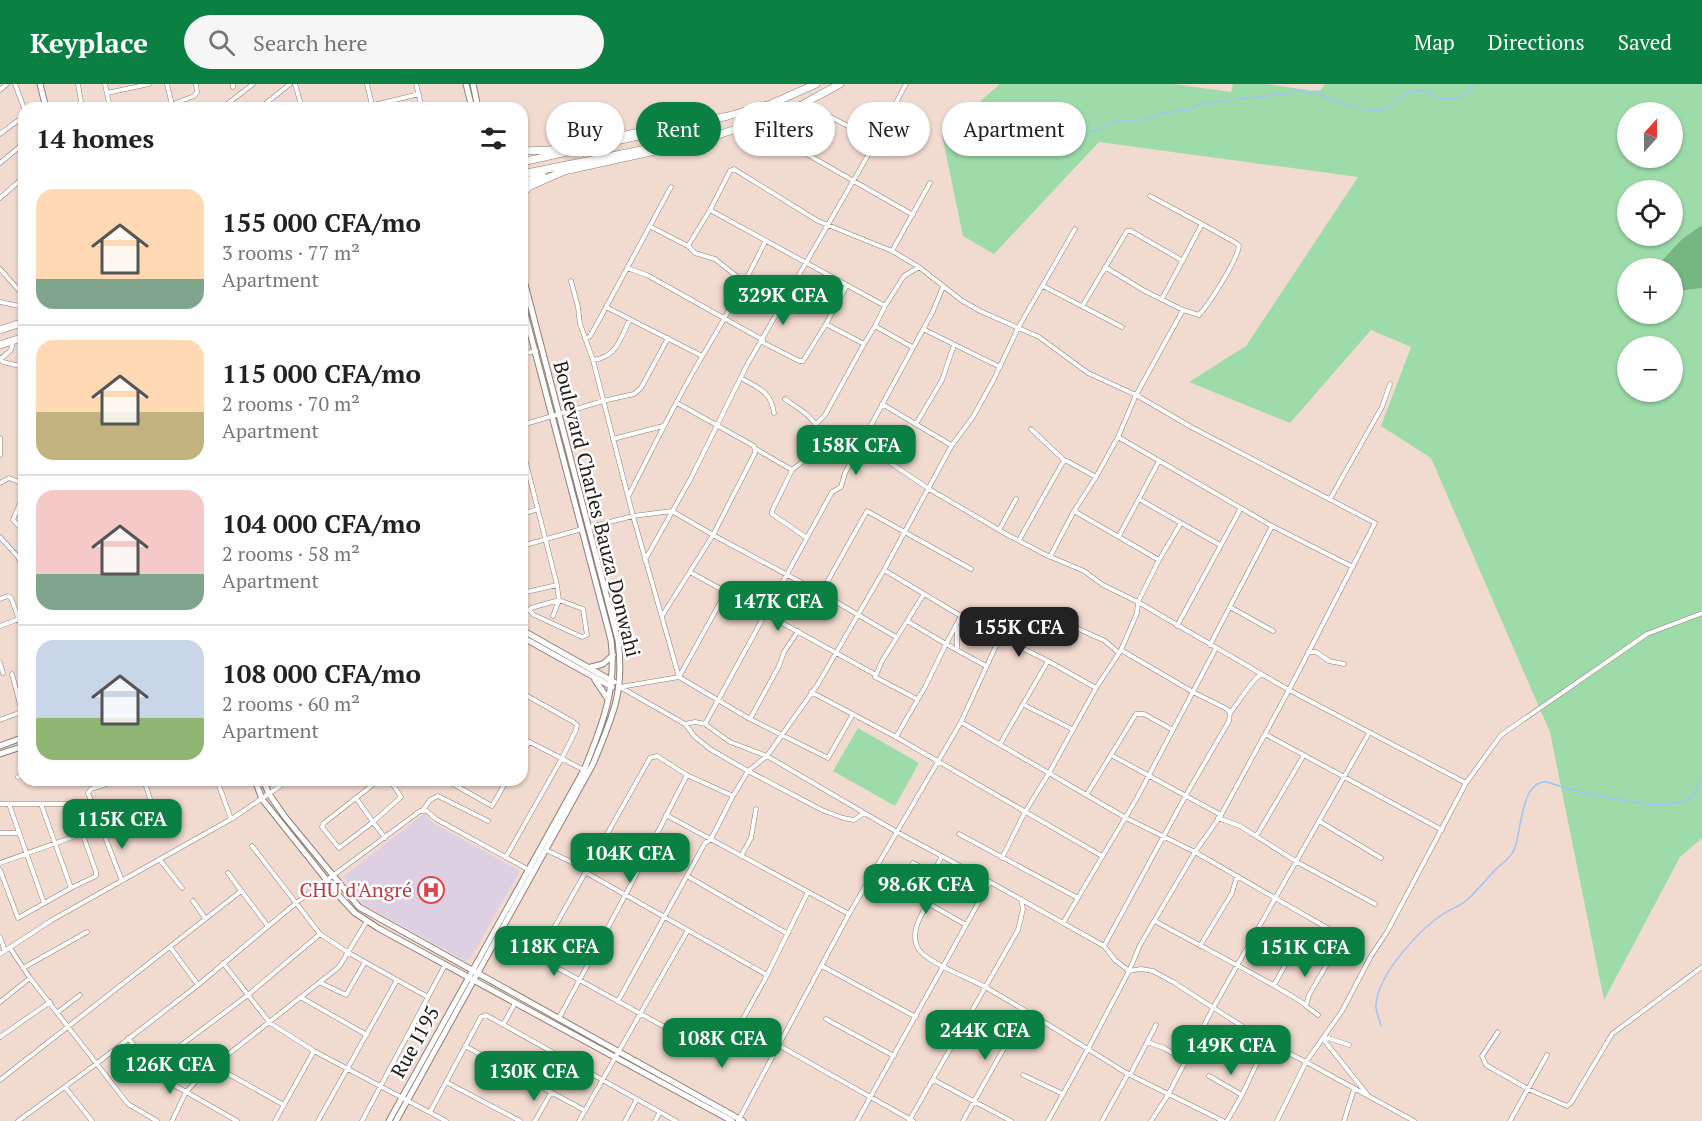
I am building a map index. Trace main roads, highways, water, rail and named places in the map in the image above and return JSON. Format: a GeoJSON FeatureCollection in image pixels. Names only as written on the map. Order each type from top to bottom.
{"type":"FeatureCollection","features":[{"type":"Feature","properties":{"kind":"highway"},"geometry":{"type":"LineString","coordinates":[[721,118],[771,104],[816,84]]}},
{"type":"Feature","properties":{"kind":"highway"},"geometry":{"type":"LineString","coordinates":[[721,134],[794,109],[840,84]]}},
{"type":"Feature","properties":{"kind":"highway"},"geometry":{"type":"LineString","coordinates":[[528,161],[636,137]]}},
{"type":"Feature","properties":{"kind":"highway"},"geometry":{"type":"LineString","coordinates":[[528,151],[546,150]]}},
{"type":"Feature","properties":{"kind":"highway"},"geometry":{"type":"LineString","coordinates":[[528,156],[546,151]]}},
{"type":"Feature","properties":{"kind":"highway"},"geometry":{"type":"LineString","coordinates":[[528,173],[636,151]]}},
{"type":"Feature","properties":{"kind":"highway"},"geometry":{"type":"LineString","coordinates":[[528,180],[636,156]]}},
{"type":"Feature","properties":{"kind":"highway"},"geometry":{"type":"LineString","coordinates":[[528,188],[564,171]]}},
{"type":"Feature","properties":{"kind":"highway"},"geometry":{"type":"LineString","coordinates":[[0,330],[18,324]]}},
{"type":"Feature","properties":{"kind":"highway"},"geometry":{"type":"LineString","coordinates":[[0,345],[18,339]]}},
{"type":"Feature","properties":{"kind":"main road"},"geometry":{"type":"LineString","coordinates":[[40,84],[44,102]]}},
{"type":"Feature","properties":{"kind":"main road"},"geometry":{"type":"LineString","coordinates":[[466,84],[470,102]]}},
{"type":"Feature","properties":{"kind":"main road"},"geometry":{"type":"LineString","coordinates":[[473,84],[477,102]]}},
{"type":"Feature","properties":{"kind":"main road","name":"Boulevard Charles Bauza Donwahi"},"geometry":{"type":"LineString","coordinates":[[475,972],[584,770],[600,731],[612,683],[611,640],[560,415],[528,295]]}},
{"type":"Feature","properties":{"kind":"main road","name":"Boulevard Charles Bauza Donwahi"},"geometry":{"type":"LineString","coordinates":[[528,325],[618,640],[621,666],[620,687],[613,716],[593,764],[546,850],[530,871]]}},
{"type":"Feature","properties":{"kind":"main road"},"geometry":{"type":"LineString","coordinates":[[528,634],[620,687]]}},
{"type":"Feature","properties":{"kind":"main road"},"geometry":{"type":"LineString","coordinates":[[528,640],[589,670],[608,700]]}},
{"type":"Feature","properties":{"kind":"main road"},"geometry":{"type":"LineString","coordinates":[[589,670],[603,664],[613,655]]}},
{"type":"Feature","properties":{"kind":"main road"},"geometry":{"type":"LineString","coordinates":[[0,746],[18,739]]}},
{"type":"Feature","properties":{"kind":"main road"},"geometry":{"type":"LineString","coordinates":[[0,754],[18,748]]}},
{"type":"Feature","properties":{"kind":"main road"},"geometry":{"type":"LineString","coordinates":[[257,786],[262,799],[347,906],[367,921],[471,979],[617,1054],[738,1120]]}},
{"type":"Feature","properties":{"kind":"main road"},"geometry":{"type":"LineString","coordinates":[[266,786],[269,794],[359,907],[559,1018],[617,1054]]}},
{"type":"Feature","properties":{"kind":"main road"},"geometry":{"type":"LineString","coordinates":[[378,928],[382,921]]}},
{"type":"Feature","properties":{"kind":"main road","name":"Rue I195"},"geometry":{"type":"LineString","coordinates":[[389,1121],[404,1099],[475,972]]}},
{"type":"Feature","properties":{"kind":"main road","name":"Rue I195"},"geometry":{"type":"LineString","coordinates":[[396,1121],[404,1099]]}},
{"type":"Feature","properties":{"kind":"waterway"},"geometry":{"type":"LineString","coordinates":[[1086,132],[1094,131],[1118,120],[1144,120],[1162,113],[1187,110],[1204,103],[1293,93],[1296,90],[1308,93],[1314,91],[1350,106],[1379,111],[1412,91],[1422,90],[1435,96],[1453,99],[1463,95],[1473,84]]}},
{"type":"Feature","properties":{"kind":"waterway"},"geometry":{"type":"LineString","coordinates":[[1381,1026],[1376,1004],[1384,979],[1392,966],[1423,930],[1443,914],[1467,900],[1510,856],[1517,842],[1527,798],[1538,784],[1547,782],[1598,796],[1644,804],[1672,804],[1691,798],[1702,780]]}},
{"type":"Feature","properties":{"kind":"place","name":"CHU d'Angré"},"geometry":{"type":"Point","coordinates":[431,890]}}]}
